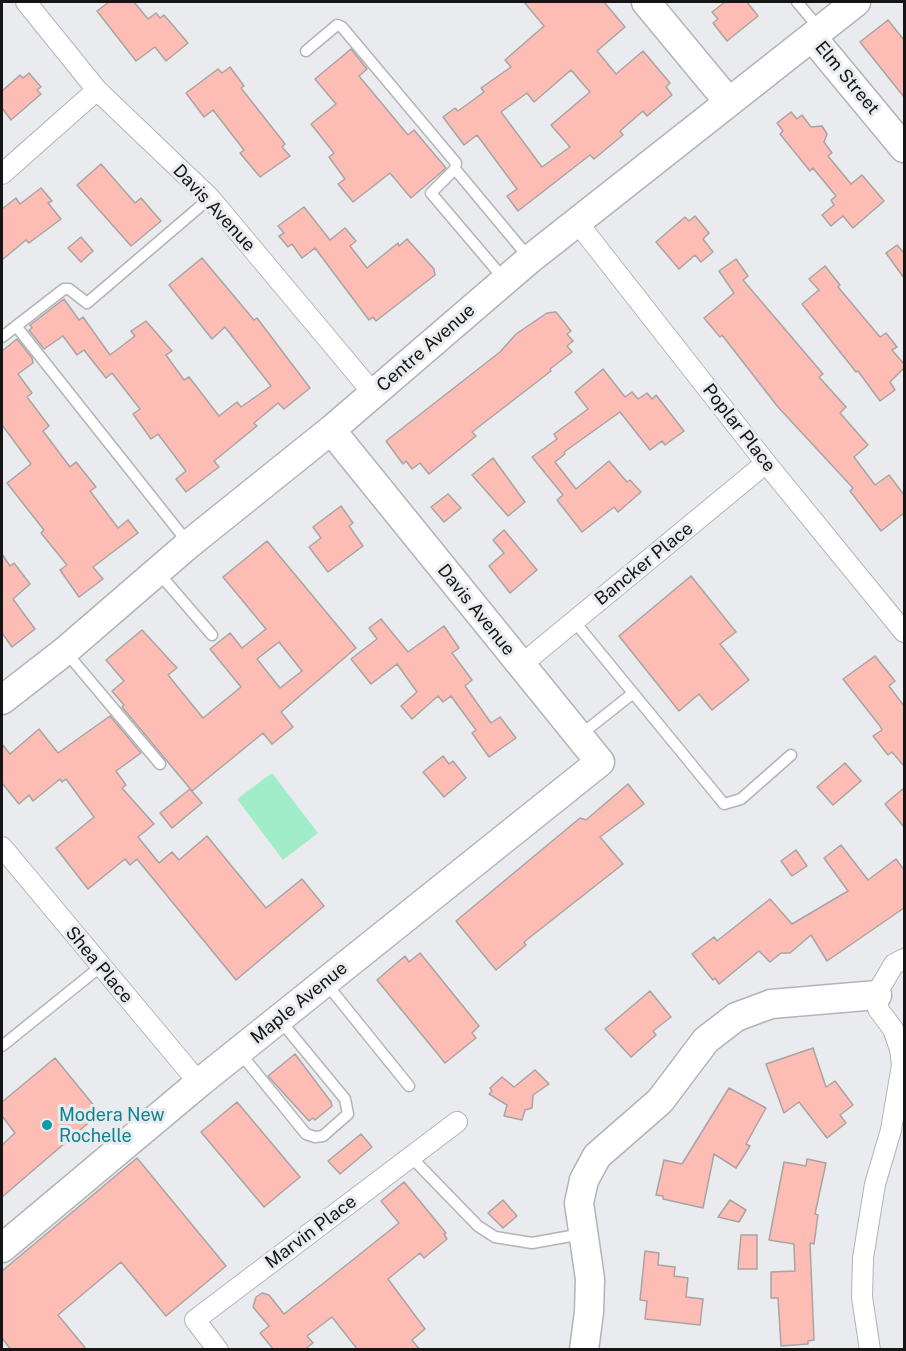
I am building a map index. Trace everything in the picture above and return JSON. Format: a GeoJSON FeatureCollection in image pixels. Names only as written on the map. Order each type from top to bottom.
{"type":"FeatureCollection","features":[{"type":"Feature","properties":{"kind":"street","name":"Davis Avenue"},"geometry":{"type":"LineString","coordinates":[[26,2],[97,90],[210,198],[373,393]]}},
{"type":"Feature","properties":{"kind":"street"},"geometry":{"type":"LineString","coordinates":[[646,2],[728,100]]}},
{"type":"Feature","properties":{"kind":"street","name":"Centre Avenue"},"geometry":{"type":"LineString","coordinates":[[6,689],[65,651],[189,544],[331,430],[504,280],[728,100],[856,2]]}},
{"type":"Feature","properties":{"kind":"street","name":"Elm Street"},"geometry":{"type":"LineString","coordinates":[[816,33],[904,148]]}},
{"type":"Feature","properties":{"kind":"street"},"geometry":{"type":"LineString","coordinates":[[2,174],[97,90]]}},
{"type":"Feature","properties":{"kind":"street","name":"Poplar Place"},"geometry":{"type":"LineString","coordinates":[[577,222],[766,463],[904,632]]}},
{"type":"Feature","properties":{"kind":"street","name":"Davis Avenue"},"geometry":{"type":"LineString","coordinates":[[331,430],[600,762]]}},
{"type":"Feature","properties":{"kind":"street","name":"Bancker Place"},"geometry":{"type":"LineString","coordinates":[[521,665],[766,463]]}},
{"type":"Feature","properties":{"kind":"street","name":"Maple Avenue"},"geometry":{"type":"LineString","coordinates":[[2,1248],[238,1051],[600,762]]}},
{"type":"Feature","properties":{"kind":"street","name":"Shea Place"},"geometry":{"type":"LineString","coordinates":[[2,847],[199,1083]]}},
{"type":"Feature","properties":{"kind":"street"},"geometry":{"type":"LineString","coordinates":[[870,1350],[862,1297],[863,1258],[875,1184],[891,1130],[902,1065],[899,1026],[878,1009],[877,995],[885,976],[894,964],[904,959]]}},
{"type":"Feature","properties":{"kind":"street"},"geometry":{"type":"LineString","coordinates":[[584,1350],[590,1279],[579,1203],[584,1180],[597,1156],[660,1101],[706,1040],[736,1017],[771,1004],[877,995]]}},
{"type":"Feature","properties":{"kind":"street","name":"Marvin Place"},"geometry":{"type":"LineString","coordinates":[[218,1350],[195,1320],[457,1122]]}},
{"type":"Feature","properties":{"kind":"lane"},"geometry":{"type":"LineString","coordinates":[[797,2],[816,33]]}},
{"type":"Feature","properties":{"kind":"lane"},"geometry":{"type":"LineString","coordinates":[[306,51],[337,25],[342,27],[456,163],[455,169],[431,193],[504,280]]}},
{"type":"Feature","properties":{"kind":"lane"},"geometry":{"type":"LineString","coordinates":[[455,169],[530,259]]}},
{"type":"Feature","properties":{"kind":"lane"},"geometry":{"type":"LineString","coordinates":[[2,337],[64,289],[69,289],[87,303],[210,198]]}},
{"type":"Feature","properties":{"kind":"lane"},"geometry":{"type":"LineString","coordinates":[[16,326],[189,544]]}},
{"type":"Feature","properties":{"kind":"lane"},"geometry":{"type":"LineString","coordinates":[[157,571],[212,635]]}},
{"type":"Feature","properties":{"kind":"lane"},"geometry":{"type":"LineString","coordinates":[[574,621],[724,804],[741,799],[791,755]]}},
{"type":"Feature","properties":{"kind":"lane"},"geometry":{"type":"LineString","coordinates":[[65,651],[160,764]]}},
{"type":"Feature","properties":{"kind":"lane"},"geometry":{"type":"LineString","coordinates":[[579,736],[632,694]]}},
{"type":"Feature","properties":{"kind":"lane"},"geometry":{"type":"LineString","coordinates":[[2,1046],[100,967]]}},
{"type":"Feature","properties":{"kind":"lane"},"geometry":{"type":"LineString","coordinates":[[324,982],[409,1086]]}},
{"type":"Feature","properties":{"kind":"lane"},"geometry":{"type":"LineString","coordinates":[[238,1051],[306,1134],[315,1137],[323,1136],[348,1114],[348,1108],[320,1065],[279,1019]]}},
{"type":"Feature","properties":{"kind":"lane"},"geometry":{"type":"LineString","coordinates":[[411,1156],[478,1226],[495,1237],[532,1243],[582,1234]]}},
{"type":"Feature","properties":{"kind":"green space"},"geometry":{"type":"Polygon","coordinates":[[[272,773],[318,833],[283,860],[237,799],[272,773]]]}},
{"type":"Feature","properties":{"kind":"building"},"geometry":{"type":"Polygon","coordinates":[[[109,2],[134,2],[148,19],[156,13],[160,18],[164,15],[188,43],[166,61],[155,47],[136,61],[97,11],[109,2]]]}},
{"type":"Feature","properties":{"kind":"building"},"geometry":{"type":"Polygon","coordinates":[[[524,2],[604,2],[625,27],[597,51],[616,74],[643,51],[670,83],[666,87],[672,95],[647,116],[643,111],[620,131],[623,135],[594,159],[590,155],[518,211],[507,196],[517,189],[477,135],[464,145],[443,117],[455,108],[458,111],[484,92],[481,88],[511,67],[505,60],[544,26],[524,2]],[[571,70],[534,102],[527,93],[501,112],[542,167],[570,147],[551,125],[590,92],[571,70]]]}},
{"type":"Feature","properties":{"kind":"building"},"geometry":{"type":"Polygon","coordinates":[[[725,2],[747,2],[758,16],[727,41],[713,23],[718,19],[712,12],[725,2]]]}},
{"type":"Feature","properties":{"kind":"building"},"geometry":{"type":"Polygon","coordinates":[[[888,20],[904,40],[904,97],[860,42],[888,20]]]}},
{"type":"Feature","properties":{"kind":"building"},"geometry":{"type":"Polygon","coordinates":[[[351,49],[367,69],[359,76],[408,135],[414,130],[446,168],[411,198],[390,173],[353,202],[338,184],[345,179],[329,157],[334,153],[311,124],[336,104],[315,79],[351,49]]]}},
{"type":"Feature","properties":{"kind":"building"},"geometry":{"type":"Polygon","coordinates":[[[230,67],[244,86],[241,88],[285,144],[282,147],[290,156],[260,177],[240,153],[244,150],[213,110],[204,117],[186,93],[218,69],[222,73],[230,67]]]}},
{"type":"Feature","properties":{"kind":"building"},"geometry":{"type":"Polygon","coordinates":[[[29,73],[41,87],[37,90],[41,94],[11,120],[2,108],[2,91],[20,75],[23,78],[29,73]]]}},
{"type":"Feature","properties":{"kind":"building"},"geometry":{"type":"Polygon","coordinates":[[[791,112],[797,119],[802,115],[811,127],[822,126],[827,134],[824,142],[832,153],[828,156],[851,184],[862,175],[884,201],[853,228],[843,216],[831,226],[822,215],[834,205],[831,200],[836,196],[813,168],[810,171],[780,134],[783,131],[777,123],[791,112]]]}},
{"type":"Feature","properties":{"kind":"building"},"geometry":{"type":"Polygon","coordinates":[[[101,164],[135,203],[141,198],[161,221],[131,246],[77,185],[101,164]]]}},
{"type":"Feature","properties":{"kind":"building"},"geometry":{"type":"Polygon","coordinates":[[[41,188],[52,201],[48,203],[61,219],[29,243],[26,240],[2,260],[2,209],[16,198],[20,204],[41,188]]]}},
{"type":"Feature","properties":{"kind":"building"},"geometry":{"type":"Polygon","coordinates":[[[304,207],[330,240],[345,228],[356,241],[350,246],[367,268],[398,243],[399,246],[407,239],[434,269],[435,275],[376,321],[373,317],[369,320],[315,248],[302,258],[292,244],[288,247],[279,236],[284,233],[278,226],[304,207]]]}},
{"type":"Feature","properties":{"kind":"building"},"geometry":{"type":"Polygon","coordinates":[[[695,216],[709,233],[703,239],[713,252],[701,262],[695,255],[679,269],[656,242],[685,217],[689,221],[695,216]]]}},
{"type":"Feature","properties":{"kind":"building"},"geometry":{"type":"Polygon","coordinates":[[[81,237],[93,251],[81,262],[68,248],[81,237]]]}},
{"type":"Feature","properties":{"kind":"building"},"geometry":{"type":"Polygon","coordinates":[[[897,245],[904,253],[904,278],[886,253],[897,245]]]}},
{"type":"Feature","properties":{"kind":"building"},"geometry":{"type":"Polygon","coordinates":[[[202,258],[254,320],[257,318],[310,388],[284,409],[278,403],[254,423],[257,426],[214,461],[219,467],[186,492],[176,479],[186,471],[158,434],[151,439],[133,414],[140,409],[112,373],[106,378],[84,350],[77,355],[63,336],[44,349],[29,330],[32,328],[30,325],[64,299],[79,320],[83,317],[110,355],[135,336],[131,331],[146,321],[172,351],[166,355],[184,380],[189,377],[219,416],[237,402],[241,407],[271,386],[225,327],[212,339],[169,285],[202,258]]]}},
{"type":"Feature","properties":{"kind":"building"},"geometry":{"type":"Polygon","coordinates":[[[736,259],[748,276],[743,280],[823,374],[819,377],[846,407],[840,413],[868,445],[854,457],[875,485],[889,475],[904,495],[904,513],[881,531],[850,491],[853,488],[778,407],[722,335],[720,337],[704,318],[734,293],[719,271],[736,259]]]}},
{"type":"Feature","properties":{"kind":"building"},"geometry":{"type":"Polygon","coordinates":[[[825,266],[840,285],[838,287],[880,337],[886,333],[897,347],[892,350],[904,364],[904,368],[890,382],[895,390],[880,401],[802,304],[819,290],[809,279],[825,266]]]}},
{"type":"Feature","properties":{"kind":"building"},"geometry":{"type":"Polygon","coordinates":[[[556,312],[571,331],[567,334],[573,341],[567,346],[572,352],[472,432],[476,436],[429,474],[420,463],[412,469],[406,461],[403,464],[386,441],[500,352],[516,334],[547,313],[556,312]]]}},
{"type":"Feature","properties":{"kind":"building"},"geometry":{"type":"Polygon","coordinates":[[[17,339],[32,358],[33,363],[18,374],[32,393],[27,397],[49,426],[43,431],[70,467],[76,462],[96,487],[90,491],[118,528],[128,520],[138,533],[93,567],[103,579],[79,597],[60,570],[67,565],[41,533],[44,530],[7,483],[31,464],[2,425],[2,351],[17,339]]]}},
{"type":"Feature","properties":{"kind":"building"},"geometry":{"type":"Polygon","coordinates":[[[603,369],[625,397],[632,392],[638,399],[647,393],[652,399],[656,395],[684,431],[665,445],[662,441],[650,450],[620,412],[564,452],[565,454],[555,462],[576,489],[609,461],[627,482],[630,480],[641,492],[618,512],[614,507],[582,532],[557,500],[563,495],[532,457],[557,439],[554,434],[588,409],[575,392],[603,369]]]}},
{"type":"Feature","properties":{"kind":"building"},"geometry":{"type":"Polygon","coordinates":[[[493,458],[525,502],[508,516],[472,475],[493,458]]]}},
{"type":"Feature","properties":{"kind":"building"},"geometry":{"type":"Polygon","coordinates":[[[448,494],[461,508],[444,522],[431,507],[448,494]]]}},
{"type":"Feature","properties":{"kind":"building"},"geometry":{"type":"Polygon","coordinates":[[[341,506],[353,523],[349,526],[363,546],[328,572],[309,547],[321,538],[313,527],[341,506]]]}},
{"type":"Feature","properties":{"kind":"building"},"geometry":{"type":"Polygon","coordinates":[[[504,530],[537,570],[510,593],[489,566],[504,553],[493,540],[504,530]]]}},
{"type":"Feature","properties":{"kind":"building"},"geometry":{"type":"Polygon","coordinates":[[[267,541],[356,648],[281,712],[293,727],[272,744],[263,733],[192,791],[122,707],[124,705],[112,691],[124,681],[106,660],[142,630],[177,668],[168,675],[203,718],[241,687],[210,649],[230,633],[242,648],[266,629],[223,577],[267,541]],[[279,642],[257,659],[280,688],[302,671],[279,642]]]}},
{"type":"Feature","properties":{"kind":"building"},"geometry":{"type":"Polygon","coordinates":[[[2,554],[10,566],[14,563],[30,584],[13,599],[35,629],[12,647],[2,633],[2,554]]]}},
{"type":"Feature","properties":{"kind":"building"},"geometry":{"type":"Polygon","coordinates":[[[691,576],[736,632],[720,644],[749,680],[712,710],[699,694],[679,711],[619,636],[691,576]]]}},
{"type":"Feature","properties":{"kind":"building"},"geometry":{"type":"Polygon","coordinates":[[[381,619],[408,652],[444,626],[459,648],[452,653],[472,680],[465,686],[491,723],[500,717],[516,738],[489,757],[472,733],[476,730],[451,696],[443,702],[438,696],[412,719],[401,706],[417,692],[397,664],[371,684],[351,659],[377,639],[369,628],[381,619]]]}},
{"type":"Feature","properties":{"kind":"building"},"geometry":{"type":"Polygon","coordinates":[[[875,656],[895,681],[889,686],[904,706],[904,766],[892,752],[888,755],[873,736],[882,730],[880,726],[843,679],[875,656]]]}},
{"type":"Feature","properties":{"kind":"building"},"geometry":{"type":"Polygon","coordinates":[[[110,716],[141,753],[116,771],[126,785],[122,788],[154,824],[138,837],[159,863],[172,852],[179,860],[207,836],[266,908],[302,879],[324,906],[236,980],[137,859],[130,865],[125,859],[88,889],[56,848],[94,817],[66,779],[62,782],[60,779],[33,801],[29,795],[19,804],[2,783],[2,744],[10,754],[39,729],[58,753],[110,716]]]}},
{"type":"Feature","properties":{"kind":"building"},"geometry":{"type":"Polygon","coordinates":[[[443,756],[449,764],[453,761],[466,778],[444,797],[423,772],[443,756]]]}},
{"type":"Feature","properties":{"kind":"building"},"geometry":{"type":"Polygon","coordinates":[[[845,763],[861,781],[833,805],[817,787],[845,763]]]}},
{"type":"Feature","properties":{"kind":"building"},"geometry":{"type":"Polygon","coordinates":[[[628,784],[644,804],[600,837],[623,864],[524,942],[526,945],[496,970],[456,921],[580,818],[586,820],[628,784]]]}},
{"type":"Feature","properties":{"kind":"building"},"geometry":{"type":"Polygon","coordinates":[[[904,788],[904,827],[885,804],[904,788]]]}},
{"type":"Feature","properties":{"kind":"building"},"geometry":{"type":"Polygon","coordinates":[[[190,789],[202,803],[172,828],[160,813],[190,789]]]}},
{"type":"Feature","properties":{"kind":"building"},"geometry":{"type":"Polygon","coordinates":[[[841,845],[868,880],[896,859],[904,870],[904,908],[827,961],[811,935],[790,953],[781,953],[770,962],[759,951],[719,984],[715,978],[713,980],[692,954],[714,937],[717,941],[770,899],[792,924],[848,891],[824,858],[841,845]]]}},
{"type":"Feature","properties":{"kind":"building"},"geometry":{"type":"Polygon","coordinates":[[[796,850],[807,866],[792,876],[781,861],[796,850]]]}},
{"type":"Feature","properties":{"kind":"building"},"geometry":{"type":"Polygon","coordinates":[[[420,953],[479,1026],[472,1033],[476,1038],[445,1063],[377,980],[405,956],[409,962],[420,953]]]}},
{"type":"Feature","properties":{"kind":"building"},"geometry":{"type":"Polygon","coordinates":[[[650,991],[671,1017],[653,1031],[656,1035],[631,1057],[605,1029],[650,991]]]}},
{"type":"Feature","properties":{"kind":"building"},"geometry":{"type":"Polygon","coordinates":[[[813,1048],[826,1087],[835,1081],[853,1105],[840,1115],[846,1123],[827,1138],[799,1102],[784,1113],[766,1064],[813,1048]]]}},
{"type":"Feature","properties":{"kind":"building"},"geometry":{"type":"Polygon","coordinates":[[[295,1054],[331,1102],[332,1106],[315,1120],[313,1118],[309,1121],[268,1076],[295,1054]]]}},
{"type":"Feature","properties":{"kind":"building","name":"Modera New Rochelle"},"geometry":{"type":"Polygon","coordinates":[[[55,1058],[100,1113],[2,1197],[2,1145],[15,1133],[2,1116],[2,1102],[55,1058]]]}},
{"type":"Feature","properties":{"kind":"building"},"geometry":{"type":"Polygon","coordinates":[[[535,1070],[549,1084],[533,1095],[532,1108],[525,1110],[522,1120],[504,1116],[507,1105],[489,1094],[492,1091],[490,1088],[502,1077],[514,1087],[535,1070]]]}},
{"type":"Feature","properties":{"kind":"building"},"geometry":{"type":"Polygon","coordinates":[[[729,1088],[766,1108],[746,1144],[750,1146],[736,1168],[714,1154],[703,1208],[663,1199],[663,1196],[656,1195],[664,1160],[682,1164],[729,1088]]]}},
{"type":"Feature","properties":{"kind":"building"},"geometry":{"type":"Polygon","coordinates":[[[237,1102],[300,1177],[264,1207],[201,1132],[237,1102]]]}},
{"type":"Feature","properties":{"kind":"building"},"geometry":{"type":"Polygon","coordinates":[[[361,1134],[372,1147],[340,1174],[328,1161],[361,1134]]]}},
{"type":"Feature","properties":{"kind":"building"},"geometry":{"type":"Polygon","coordinates":[[[137,1158],[226,1266],[166,1316],[121,1262],[58,1315],[87,1350],[11,1350],[2,1338],[2,1271],[137,1158]]]}},
{"type":"Feature","properties":{"kind":"building"},"geometry":{"type":"Polygon","coordinates":[[[807,1159],[826,1163],[815,1214],[818,1215],[814,1244],[810,1243],[814,1340],[808,1341],[808,1344],[781,1346],[778,1298],[771,1298],[771,1272],[795,1271],[794,1244],[769,1240],[784,1162],[806,1166],[807,1159]]]}},
{"type":"Feature","properties":{"kind":"building"},"geometry":{"type":"Polygon","coordinates":[[[404,1182],[446,1233],[444,1234],[447,1239],[424,1258],[420,1253],[388,1279],[425,1329],[412,1340],[420,1350],[358,1350],[332,1317],[307,1336],[313,1343],[304,1350],[274,1350],[260,1333],[269,1326],[253,1307],[256,1297],[262,1293],[269,1295],[284,1314],[399,1223],[381,1201],[404,1182]]]}},
{"type":"Feature","properties":{"kind":"building"},"geometry":{"type":"Polygon","coordinates":[[[503,1200],[517,1216],[503,1228],[488,1213],[503,1200]]]}},
{"type":"Feature","properties":{"kind":"building"},"geometry":{"type":"Polygon","coordinates":[[[730,1200],[746,1210],[739,1222],[718,1217],[730,1200]]]}},
{"type":"Feature","properties":{"kind":"building"},"geometry":{"type":"Polygon","coordinates":[[[741,1235],[757,1235],[757,1269],[738,1269],[741,1235]]]}},
{"type":"Feature","properties":{"kind":"building"},"geometry":{"type":"Polygon","coordinates":[[[645,1251],[659,1253],[658,1265],[675,1267],[674,1276],[688,1278],[686,1297],[703,1299],[700,1325],[645,1319],[647,1301],[640,1300],[645,1251]]]}},
{"type":"Feature","properties":{"kind":"place","name":"Modera New Rochelle"},"geometry":{"type":"Point","coordinates":[47,1125]}}]}
